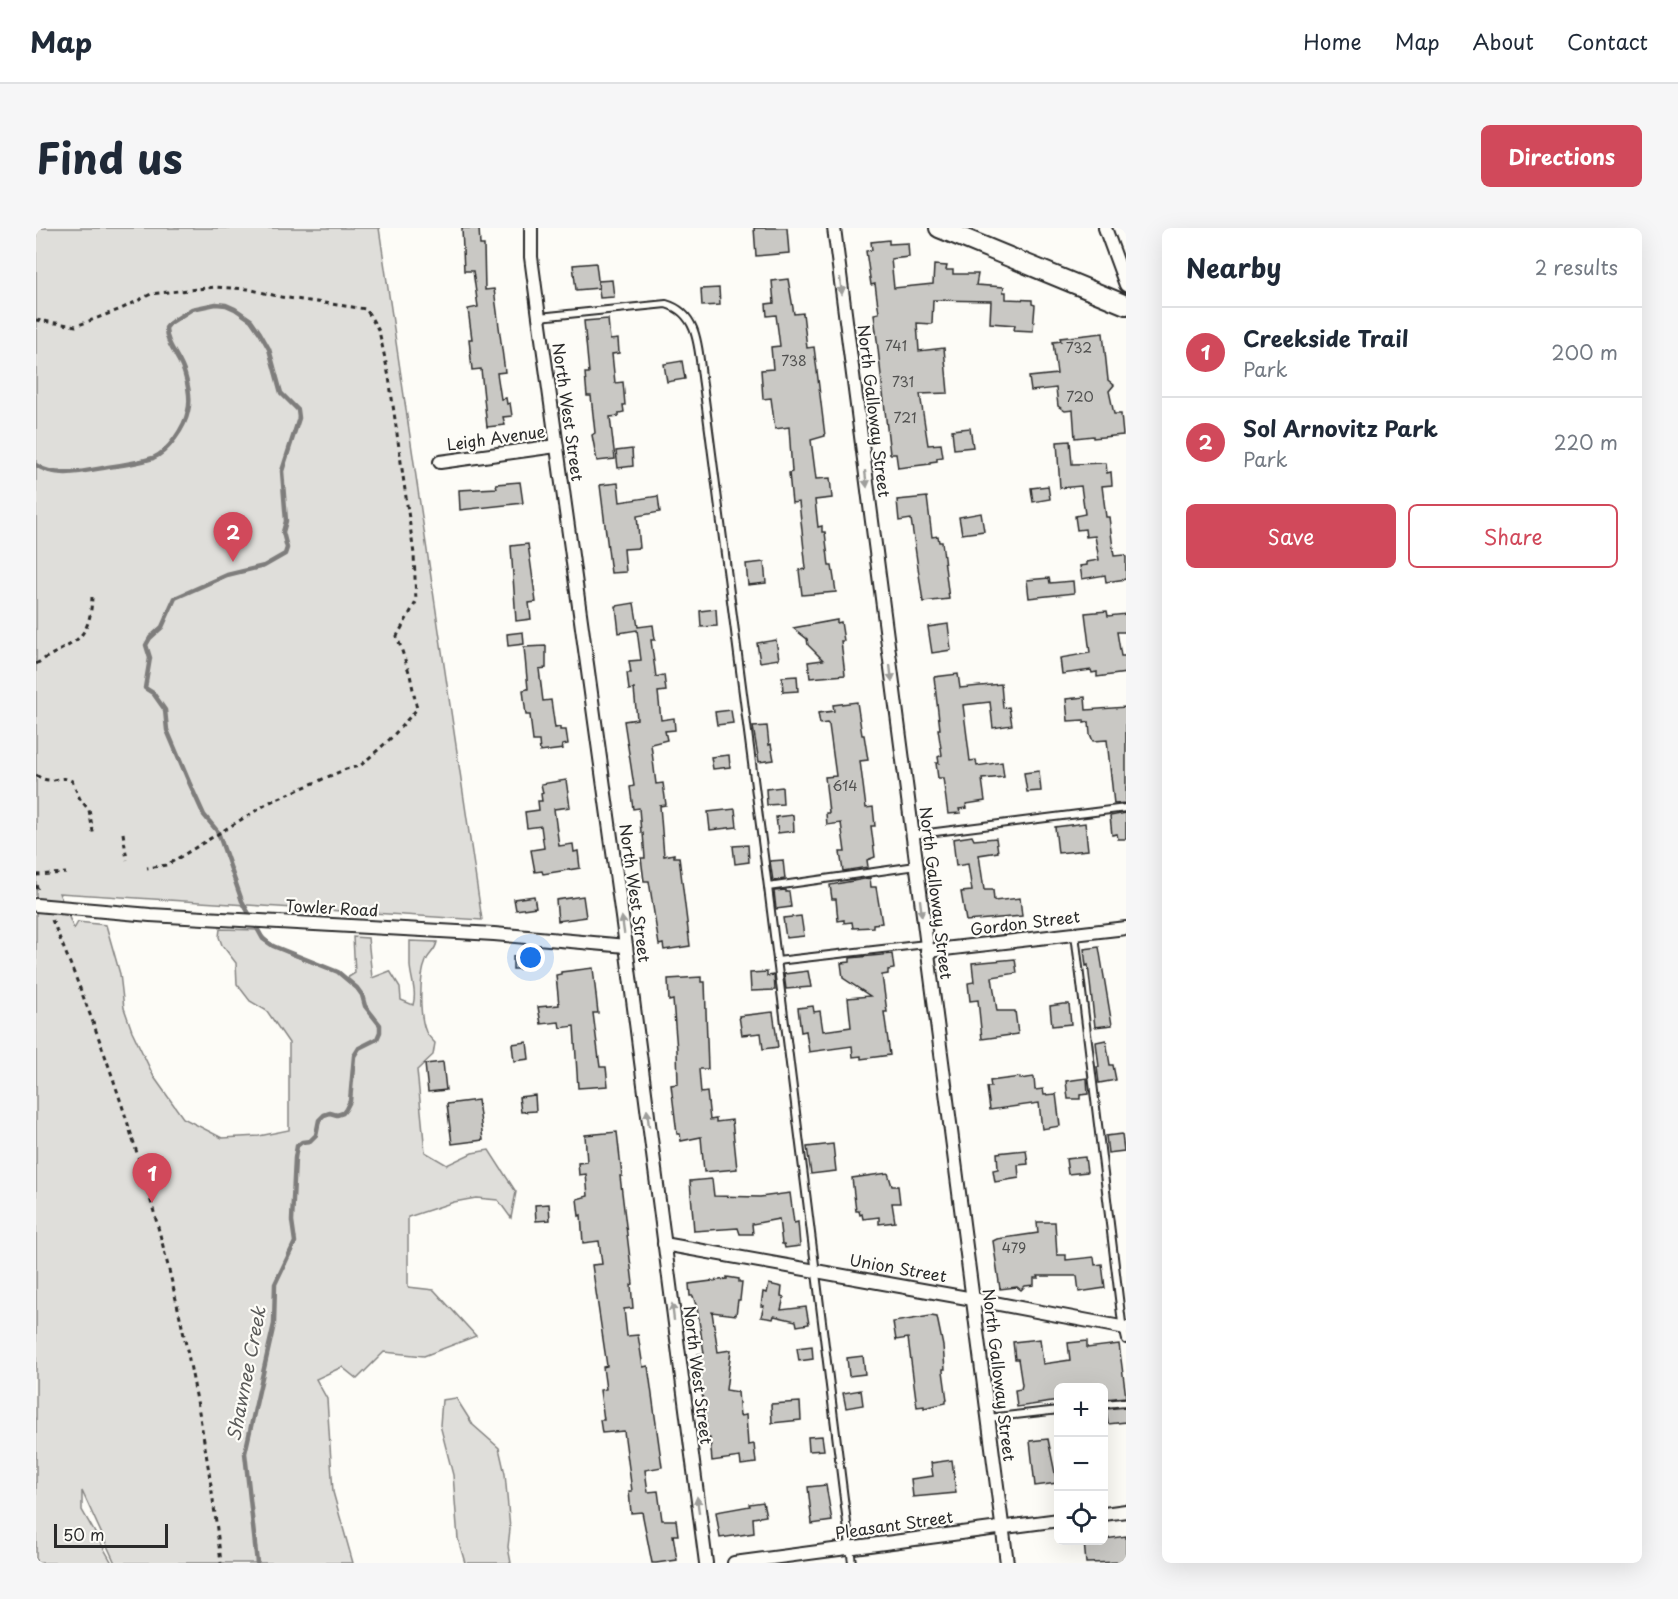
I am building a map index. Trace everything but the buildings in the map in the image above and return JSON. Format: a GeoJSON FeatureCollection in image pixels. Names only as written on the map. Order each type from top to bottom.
{"type":"FeatureCollection","features":[{"type":"Feature","properties":{"kind":"street","name":"North West Street"},"geometry":{"type":"LineString","coordinates":[[531,228],[531,257],[538,317],[626,946],[705,1563]]}},
{"type":"Feature","properties":{"kind":"street","name":"North Galloway Street"},"geometry":{"type":"LineString","coordinates":[[834,228],[1007,1563]]}},
{"type":"Feature","properties":{"kind":"street"},"geometry":{"type":"LineString","coordinates":[[939,228],[1126,305]]}},
{"type":"Feature","properties":{"kind":"street"},"geometry":{"type":"LineString","coordinates":[[1106,228],[1126,285]]}},
{"type":"Feature","properties":{"kind":"street","name":"Leigh Avenue"},"geometry":{"type":"LineString","coordinates":[[440,462],[556,446]]}},
{"type":"Feature","properties":{"kind":"street","name":"Towler Road"},"geometry":{"type":"LineString","coordinates":[[41,905],[150,915],[494,934],[626,946]]}},
{"type":"Feature","properties":{"kind":"street","name":"Gordon Street"},"geometry":{"type":"LineString","coordinates":[[927,947],[1126,928]]}},
{"type":"Feature","properties":{"kind":"street","name":"Union Street"},"geometry":{"type":"LineString","coordinates":[[664,1244],[973,1299],[1126,1332]]}},
{"type":"Feature","properties":{"kind":"street"},"geometry":{"type":"LineString","coordinates":[[1108,1513],[1126,1511]]}},
{"type":"Feature","properties":{"kind":"street","name":"Pleasant Street"},"geometry":{"type":"LineString","coordinates":[[734,1563],[1054,1521]]}},
{"type":"Feature","properties":{"kind":"lane"},"geometry":{"type":"LineString","coordinates":[[538,317],[666,304],[685,313],[693,325],[703,384],[768,887],[852,1563]]}},
{"type":"Feature","properties":{"kind":"lane"},"geometry":{"type":"LineString","coordinates":[[912,835],[1126,808]]}},
{"type":"Feature","properties":{"kind":"lane"},"geometry":{"type":"LineString","coordinates":[[768,887],[916,866]]}},
{"type":"Feature","properties":{"kind":"lane"},"geometry":{"type":"LineString","coordinates":[[1075,934],[1121,1311],[1126,1332]]}},
{"type":"Feature","properties":{"kind":"lane"},"geometry":{"type":"LineString","coordinates":[[777,961],[927,947]]}},
{"type":"Feature","properties":{"kind":"lane"},"geometry":{"type":"LineString","coordinates":[[1108,1404],[1126,1402]]}},
{"type":"Feature","properties":{"kind":"lane"},"geometry":{"type":"LineString","coordinates":[[988,1418],[1054,1411]]}},
{"type":"Feature","properties":{"kind":"path"},"geometry":{"type":"LineString","coordinates":[[36,320],[76,326],[121,309],[151,294],[215,287],[248,289],[282,297],[366,309],[379,331],[391,389],[414,554],[416,602],[397,636],[410,675],[417,709],[390,740],[360,766],[346,769],[270,801],[167,865],[147,868]]}},
{"type":"Feature","properties":{"kind":"path"},"geometry":{"type":"LineString","coordinates":[[36,664],[81,637],[91,619],[92,597]]}},
{"type":"Feature","properties":{"kind":"path"},"geometry":{"type":"LineString","coordinates":[[36,775],[47,781],[65,778],[72,781],[88,810],[94,837]]}},
{"type":"Feature","properties":{"kind":"path"},"geometry":{"type":"LineString","coordinates":[[123,833],[127,860]]}},
{"type":"Feature","properties":{"kind":"path"},"geometry":{"type":"LineString","coordinates":[[36,875],[66,873]]}},
{"type":"Feature","properties":{"kind":"path"},"geometry":{"type":"LineString","coordinates":[[36,885],[41,905],[75,975],[111,1073],[159,1230],[194,1379],[221,1563]]}},
{"type":"Feature","properties":{"kind":"shaded area"},"geometry":{"type":"Polygon","coordinates":[[[36,228],[379,228],[482,920],[59,893],[74,929],[78,922],[106,925],[120,974],[124,1008],[132,1031],[154,1077],[183,1118],[222,1138],[259,1136],[289,1130],[289,1043],[267,1011],[250,1001],[237,984],[236,963],[222,945],[219,937],[220,929],[258,930],[264,938],[283,951],[338,972],[347,978],[355,973],[353,937],[368,938],[372,978],[390,971],[400,987],[401,1000],[413,1005],[410,941],[437,942],[426,961],[421,986],[424,1025],[435,1043],[433,1055],[417,1070],[425,1152],[447,1165],[472,1153],[489,1150],[516,1192],[511,1218],[498,1200],[476,1198],[454,1202],[408,1217],[408,1287],[434,1290],[476,1336],[424,1356],[384,1352],[357,1379],[342,1367],[316,1379],[327,1399],[333,1492],[353,1563],[115,1563],[82,1491],[82,1510],[112,1563],[36,1563],[36,228]]]}},
{"type":"Feature","properties":{"kind":"shaded area"},"geometry":{"type":"Polygon","coordinates":[[[456,1398],[473,1425],[499,1448],[505,1474],[510,1529],[508,1547],[511,1563],[465,1563],[458,1539],[453,1475],[440,1425],[442,1400],[456,1398]]]}},
{"type":"Feature","properties":{"kind":"waterway","name":"Shawnee Creek"},"geometry":{"type":"LineString","coordinates":[[36,465],[52,472],[80,472],[142,461],[159,455],[175,438],[183,424],[189,402],[185,375],[168,341],[166,328],[192,309],[216,304],[226,305],[251,320],[269,349],[281,393],[298,410],[299,418],[282,471],[286,521],[283,532],[287,548],[285,554],[264,566],[227,575],[175,598],[162,627],[146,645],[150,658],[145,688],[153,693],[165,710],[167,730],[189,782],[204,815],[218,832],[242,901],[263,939],[273,946],[338,972],[357,988],[365,1006],[380,1025],[377,1039],[359,1048],[354,1056],[350,1101],[346,1109],[337,1115],[330,1113],[324,1115],[319,1120],[316,1135],[310,1141],[302,1142],[297,1146],[292,1221],[295,1242],[275,1284],[274,1324],[245,1453],[257,1563]]}},
{"type":"Feature","properties":{"kind":"place","name":"Sol Arnovitz Park"},"geometry":{"type":"Point","coordinates":[233,562]}},
{"type":"Feature","properties":{"kind":"place","name":"Creekside Trail"},"geometry":{"type":"Point","coordinates":[152,1203]}}]}
